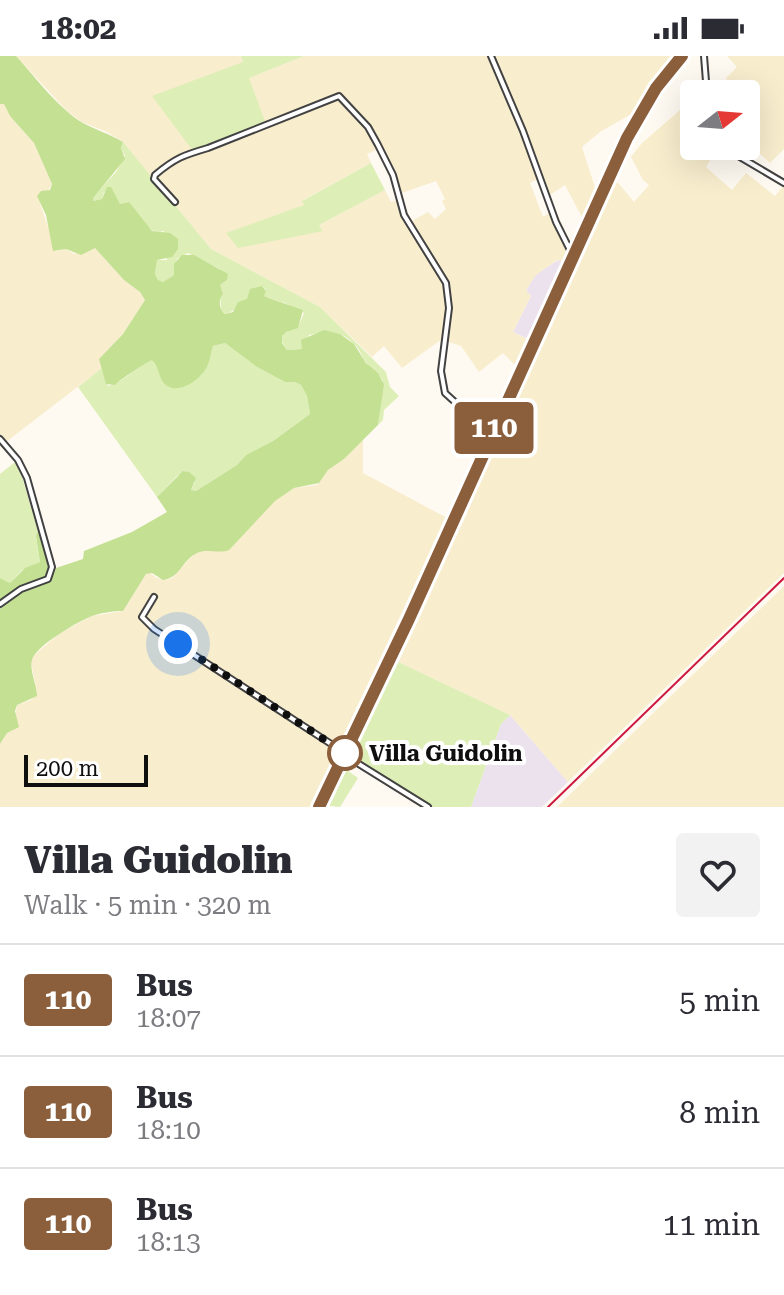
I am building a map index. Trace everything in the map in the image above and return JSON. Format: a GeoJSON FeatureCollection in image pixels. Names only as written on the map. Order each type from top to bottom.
{"type":"FeatureCollection","features":[{"type":"Feature","properties":{"kind":"main road"},"geometry":{"type":"LineString","coordinates":[[319,807],[409,619],[627,138],[656,88],[682,56]]}},
{"type":"Feature","properties":{"kind":"street"},"geometry":{"type":"LineString","coordinates":[[491,56],[523,131],[556,222],[573,256]]}},
{"type":"Feature","properties":{"kind":"street"},"geometry":{"type":"LineString","coordinates":[[704,56],[706,80]]}},
{"type":"Feature","properties":{"kind":"street"},"geometry":{"type":"LineString","coordinates":[[175,202],[154,179],[164,167],[191,151],[208,148],[339,96],[368,127],[393,175],[404,215],[446,283],[449,308],[441,371],[445,393],[456,403],[498,420]]}},
{"type":"Feature","properties":{"kind":"street"},"geometry":{"type":"LineString","coordinates":[[745,160],[784,183]]}},
{"type":"Feature","properties":{"kind":"street"},"geometry":{"type":"LineString","coordinates":[[0,439],[18,460],[27,478],[52,562],[48,579],[21,589],[0,604]]}},
{"type":"Feature","properties":{"kind":"street"},"geometry":{"type":"LineString","coordinates":[[154,597],[142,617],[154,629],[428,807]]}},
{"type":"Feature","properties":{"kind":"shaded area"},"geometry":{"type":"Polygon","coordinates":[[[16,56],[241,56],[249,78],[304,56],[677,56],[640,109],[600,132],[582,147],[598,197],[586,225],[565,185],[550,195],[541,177],[530,183],[543,217],[555,209],[574,251],[569,263],[557,260],[536,275],[526,290],[531,296],[513,332],[532,341],[519,369],[503,353],[479,372],[461,346],[446,341],[446,336],[402,368],[384,346],[372,357],[320,307],[211,249],[123,142],[67,111],[16,56]],[[380,148],[367,154],[371,163],[303,200],[305,205],[227,233],[323,230],[319,225],[385,190],[391,202],[401,199],[412,221],[428,212],[435,219],[446,209],[442,201],[445,199],[436,181],[402,193],[380,148]]]}},
{"type":"Feature","properties":{"kind":"shaded area"},"geometry":{"type":"Polygon","coordinates":[[[727,56],[784,56],[784,149],[770,163],[760,154],[760,80],[727,80],[737,67],[727,56]]]}},
{"type":"Feature","properties":{"kind":"shaded area"},"geometry":{"type":"Polygon","coordinates":[[[0,104],[4,104],[10,116],[34,143],[52,184],[40,203],[56,251],[66,249],[74,254],[95,248],[145,300],[123,334],[99,359],[102,368],[6,442],[0,435],[0,104]]]}},
{"type":"Feature","properties":{"kind":"shaded area"},"geometry":{"type":"Polygon","coordinates":[[[680,110],[680,160],[710,160],[706,167],[732,190],[746,173],[775,196],[784,185],[784,573],[568,782],[510,715],[394,660],[615,179],[634,202],[649,185],[631,157],[642,143],[680,110]]]}},
{"type":"Feature","properties":{"kind":"shaded area"},"geometry":{"type":"Polygon","coordinates":[[[558,260],[569,263],[532,341],[513,332],[531,296],[526,291],[535,275],[558,260]]]}},
{"type":"Feature","properties":{"kind":"shaded area"},"geometry":{"type":"Polygon","coordinates":[[[363,439],[363,473],[449,519],[314,807],[0,807],[0,744],[13,730],[17,705],[31,700],[37,693],[31,663],[33,656],[60,633],[92,616],[123,611],[149,572],[166,580],[200,551],[228,550],[274,501],[294,488],[317,485],[328,470],[363,439]]]}},
{"type":"Feature","properties":{"kind":"shaded area"},"geometry":{"type":"Polygon","coordinates":[[[784,586],[784,807],[557,807],[641,725],[784,586]]]}},
{"type":"Feature","properties":{"kind":"shaded area"},"geometry":{"type":"Polygon","coordinates":[[[510,715],[568,782],[542,807],[471,807],[501,724],[510,715]]]}},
{"type":"Feature","properties":{"kind":"green space"},"geometry":{"type":"Polygon","coordinates":[[[0,56],[16,56],[65,110],[83,123],[123,142],[121,148],[125,159],[93,201],[102,199],[107,187],[111,187],[120,204],[129,202],[152,231],[170,233],[178,239],[178,249],[172,257],[157,260],[155,274],[158,280],[163,282],[174,275],[174,264],[182,255],[194,255],[228,274],[227,280],[220,285],[223,294],[221,310],[225,314],[233,312],[238,302],[247,299],[250,289],[262,286],[266,291],[264,296],[303,310],[298,328],[282,336],[287,350],[302,349],[301,340],[324,330],[340,334],[354,344],[384,384],[378,425],[344,459],[328,470],[319,483],[294,488],[275,501],[229,550],[197,553],[169,579],[146,574],[123,611],[92,616],[41,648],[31,664],[37,696],[17,705],[15,711],[19,727],[7,733],[0,744],[0,609],[19,594],[51,581],[56,568],[83,559],[84,551],[132,532],[167,512],[157,497],[183,471],[196,478],[191,490],[196,491],[310,414],[307,396],[301,385],[285,382],[257,367],[225,343],[213,346],[205,370],[186,386],[168,386],[152,360],[115,385],[106,384],[99,359],[123,334],[145,300],[95,248],[81,255],[66,249],[53,251],[46,215],[37,196],[41,191],[50,190],[52,184],[34,143],[10,116],[4,104],[0,104],[0,56]]]}},
{"type":"Feature","properties":{"kind":"green space"},"geometry":{"type":"Polygon","coordinates":[[[241,56],[304,56],[249,78],[267,127],[196,155],[152,96],[243,62],[241,56]]]}},
{"type":"Feature","properties":{"kind":"green space"},"geometry":{"type":"Polygon","coordinates":[[[123,142],[211,249],[320,307],[386,372],[390,387],[399,396],[384,410],[383,420],[378,425],[383,381],[350,340],[328,332],[309,335],[302,349],[287,350],[281,340],[283,334],[299,325],[304,313],[263,296],[266,290],[262,286],[225,314],[221,310],[220,285],[227,280],[220,269],[188,253],[177,259],[174,275],[163,282],[158,280],[155,274],[157,260],[167,260],[164,231],[158,232],[148,227],[129,202],[120,204],[113,193],[104,192],[102,199],[93,201],[92,198],[116,172],[125,156],[121,148],[123,142]]]}},
{"type":"Feature","properties":{"kind":"green space"},"geometry":{"type":"Polygon","coordinates":[[[371,163],[385,190],[319,225],[323,231],[238,248],[226,233],[304,205],[302,201],[371,163]]]}},
{"type":"Feature","properties":{"kind":"green space"},"geometry":{"type":"Polygon","coordinates":[[[225,343],[257,367],[285,382],[301,385],[307,396],[310,414],[196,491],[191,490],[195,482],[186,471],[157,497],[78,387],[102,368],[108,386],[114,384],[153,359],[161,378],[190,383],[201,375],[213,346],[225,343]]]}},
{"type":"Feature","properties":{"kind":"green space"},"geometry":{"type":"Polygon","coordinates":[[[15,462],[38,531],[40,562],[22,570],[10,583],[0,578],[0,474],[15,462]]]}},
{"type":"Feature","properties":{"kind":"green space"},"geometry":{"type":"Polygon","coordinates":[[[38,531],[49,569],[47,576],[16,589],[0,600],[0,578],[10,583],[25,568],[40,562],[38,531]]]}},
{"type":"Feature","properties":{"kind":"green space"},"geometry":{"type":"Polygon","coordinates":[[[394,660],[510,715],[501,724],[471,807],[432,807],[349,755],[394,660]]]}},
{"type":"Feature","properties":{"kind":"green space"},"geometry":{"type":"Polygon","coordinates":[[[341,766],[358,778],[340,807],[323,805],[341,766]]]}},
{"type":"Feature","properties":{"kind":"railway"},"geometry":{"type":"LineString","coordinates":[[548,807],[784,578]]}},
{"type":"Feature","properties":{"kind":"bus line","name":"110"},"geometry":{"type":"LineString","coordinates":[[319,807],[409,619],[627,138],[656,88],[682,56]]}},
{"type":"Feature","properties":{"kind":"place","name":"Villa Guidolin"},"geometry":{"type":"Point","coordinates":[345,753]}},
{"type":"Feature","properties":{"kind":"route"},"geometry":{"type":"LineString","coordinates":[[178,644],[345,753]]}}]}
